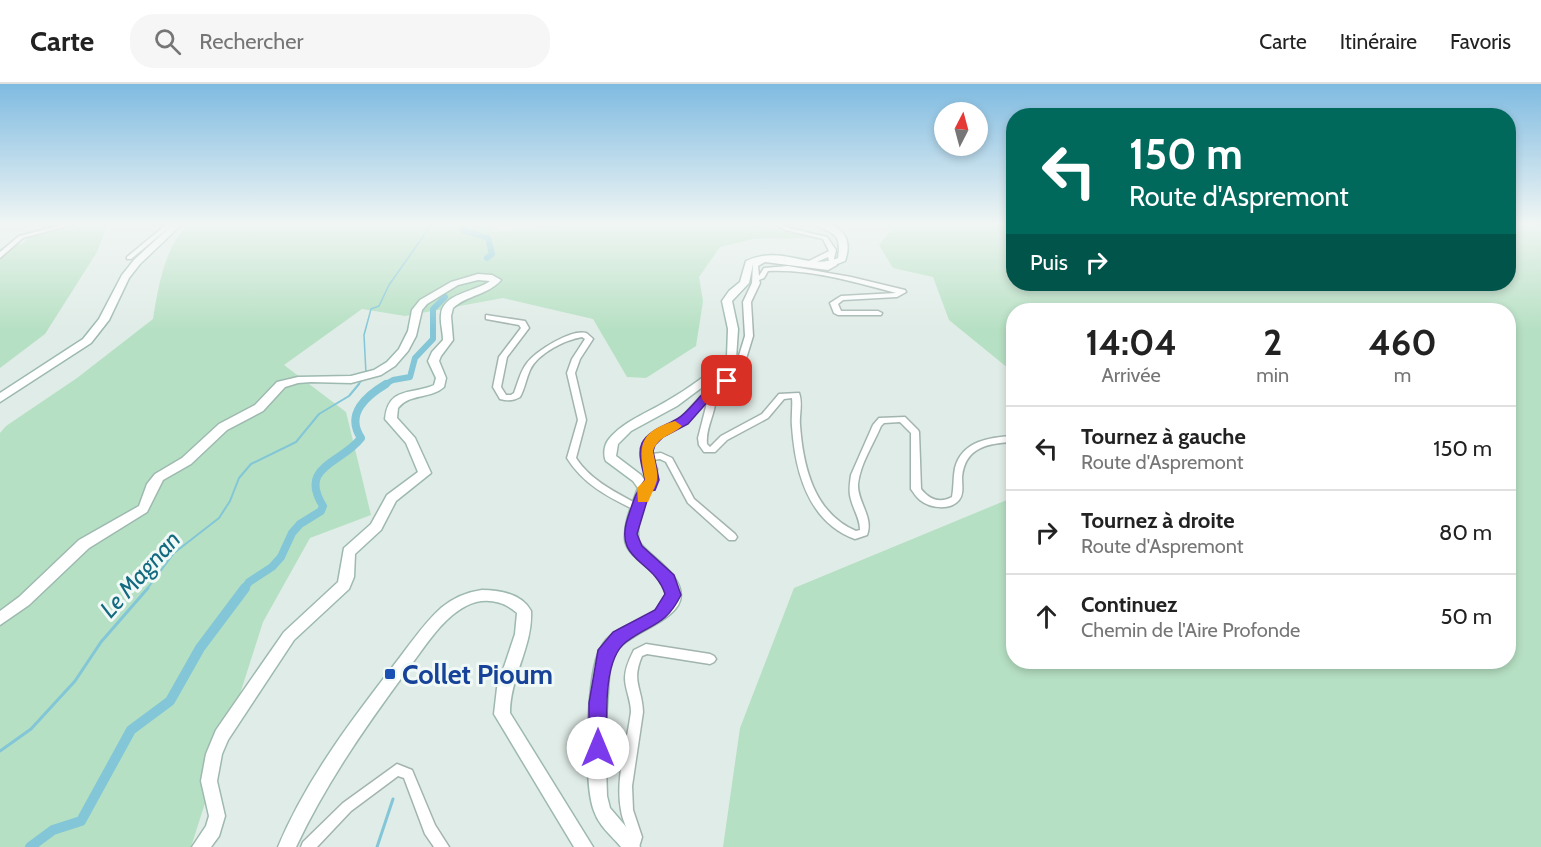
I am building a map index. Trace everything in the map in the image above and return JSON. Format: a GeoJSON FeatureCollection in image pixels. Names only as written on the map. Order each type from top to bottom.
{"type":"FeatureCollection","features":[{"type":"Feature","properties":{"kind":"street"},"geometry":{"type":"LineString","coordinates":[[0,398],[87,341],[104,320],[125,278],[140,260]]}},
{"type":"Feature","properties":{"kind":"street"},"geometry":{"type":"LineString","coordinates":[[644,488],[637,478],[610,458],[612,443],[627,428],[673,403],[726,364],[732,357],[734,344],[728,297],[744,283],[749,263],[759,260]]}},
{"type":"Feature","properties":{"kind":"street"},"geometry":{"type":"LineString","coordinates":[[644,488],[650,486],[652,480],[652,469],[646,451],[652,438],[683,421],[711,392],[727,381],[741,362],[748,336],[747,302],[756,279],[755,265],[764,260],[780,260],[828,268],[833,267],[833,264],[839,260]]}},
{"type":"Feature","properties":{"kind":"street"},"geometry":{"type":"LineString","coordinates":[[824,260],[833,264]]}},
{"type":"Feature","properties":{"kind":"street"},"geometry":{"type":"LineString","coordinates":[[756,279],[762,278],[766,269],[788,268],[851,279],[902,292],[838,299],[834,304],[837,317],[878,314]]}},
{"type":"Feature","properties":{"kind":"street"},"geometry":{"type":"LineString","coordinates":[[0,619],[24,601],[84,544],[143,509],[150,502],[154,483],[160,477],[192,457],[225,425],[261,406],[281,384],[298,381],[344,381],[366,376],[392,363],[404,350],[414,327],[416,312],[428,298],[470,279],[488,277],[496,280],[483,291],[458,299],[448,306],[446,313],[448,340],[432,360],[432,365],[441,378],[439,387],[408,393],[392,406],[392,419],[411,441],[425,473],[391,498],[376,526],[349,552],[348,577],[344,585],[289,636],[222,735],[214,754],[209,781],[217,816],[213,830],[201,847]]}},
{"type":"Feature","properties":{"kind":"street"},"geometry":{"type":"LineString","coordinates":[[489,317],[522,323],[525,328],[501,362],[497,387],[503,397],[512,398],[518,395],[527,368],[536,358],[575,336],[584,335],[589,339],[571,372],[582,420],[571,458],[580,470],[598,486],[638,508]]}},
{"type":"Feature","properties":{"kind":"street"},"geometry":{"type":"LineString","coordinates":[[711,392],[714,405],[701,439],[707,450],[712,450],[723,438],[760,419],[782,396],[796,395],[796,430],[803,465],[816,503],[832,524],[855,535],[863,534],[866,526],[856,503],[855,478],[877,425],[882,420],[902,419],[915,432],[916,489],[921,496],[934,503],[943,504],[956,499],[960,466],[968,450],[982,444],[1006,440]]}},
{"type":"Feature","properties":{"kind":"street"},"geometry":{"type":"LineString","coordinates":[[648,457],[661,456],[669,460],[692,501],[732,537]]}},
{"type":"Feature","properties":{"kind":"street"},"geometry":{"type":"LineString","coordinates":[[644,488],[632,523],[632,542],[668,579],[674,595],[660,615],[624,633],[612,644],[602,666],[598,703],[600,804],[607,820],[632,847],[636,837],[626,800],[626,779],[638,712],[638,702],[630,683],[632,665],[638,653],[646,649],[711,658]]}},
{"type":"Feature","properties":{"kind":"street"},"geometry":{"type":"LineString","coordinates":[[287,847],[310,799],[345,745],[431,627],[443,614],[461,601],[485,595],[516,603],[524,610],[523,628],[501,700],[502,714],[584,847]]}},
{"type":"Feature","properties":{"kind":"street"},"geometry":{"type":"LineString","coordinates":[[308,847],[347,807],[397,770],[408,774],[430,829],[442,847]]}},
{"type":"Feature","properties":{"kind":"green space"},"geometry":{"type":"Polygon","coordinates":[[[0,260],[92,260],[45,334],[0,368],[0,260]]]}},
{"type":"Feature","properties":{"kind":"green space"},"geometry":{"type":"Polygon","coordinates":[[[166,260],[711,260],[699,277],[703,301],[696,346],[646,378],[627,377],[593,319],[503,298],[405,316],[362,309],[284,365],[346,412],[371,515],[310,538],[263,622],[191,847],[0,847],[0,433],[6,426],[77,378],[153,319],[166,260]]]}},
{"type":"Feature","properties":{"kind":"green space"},"geometry":{"type":"Polygon","coordinates":[[[888,260],[1006,260],[1006,291],[1516,291],[1516,260],[1541,260],[1541,847],[723,847],[740,728],[794,588],[1006,500],[1006,669],[1516,669],[1516,303],[1006,303],[1006,366],[949,320],[933,277],[893,268],[888,260]]]}},
{"type":"Feature","properties":{"kind":"waterway","name":"Le Magnan"},"geometry":{"type":"LineString","coordinates":[[366,374],[364,335],[371,309],[379,306],[389,285],[407,260]]}},
{"type":"Feature","properties":{"kind":"waterway"},"geometry":{"type":"LineString","coordinates":[[384,385],[393,380],[410,377],[415,358],[433,339],[433,309],[445,297]]}},
{"type":"Feature","properties":{"kind":"waterway","name":"Le Magnan"},"geometry":{"type":"LineString","coordinates":[[358,385],[363,379]]}},
{"type":"Feature","properties":{"kind":"waterway","name":"Le Magnan"},"geometry":{"type":"LineString","coordinates":[[147,589],[174,553],[219,518],[230,501],[239,478],[251,464],[296,442],[319,414],[349,396],[359,384]]}},
{"type":"Feature","properties":{"kind":"waterway"},"geometry":{"type":"LineString","coordinates":[[244,589],[249,582],[272,567],[281,557],[292,533],[300,524],[321,511],[323,506],[317,493],[316,482],[319,474],[361,438],[355,421],[360,406],[371,394],[386,384]]}},
{"type":"Feature","properties":{"kind":"waterway","name":"Le Magnan"},"geometry":{"type":"LineString","coordinates":[[0,751],[31,729],[75,681],[101,642],[148,588]]}},
{"type":"Feature","properties":{"kind":"waterway"},"geometry":{"type":"LineString","coordinates":[[30,847],[53,830],[81,821],[131,730],[170,701],[200,648],[245,588]]}},
{"type":"Feature","properties":{"kind":"waterway"},"geometry":{"type":"LineString","coordinates":[[377,847],[393,799]]}},
{"type":"Feature","properties":{"kind":"slow traffic"},"geometry":{"type":"LineString","coordinates":[[643,498],[644,488],[650,486],[652,480],[652,469],[646,451],[649,443],[658,434],[675,426]]}},
{"type":"Feature","properties":{"kind":"place","name":"Collet Pioum"},"geometry":{"type":"Point","coordinates":[390,674]}},
{"type":"Feature","properties":{"kind":"route"},"geometry":{"type":"LineString","coordinates":[[598,748],[598,703],[604,656],[608,648],[624,633],[660,615],[674,595],[668,579],[635,549],[630,534],[644,488],[650,486],[652,480],[652,469],[646,451],[652,438],[683,421],[706,396],[727,381]]}}]}
